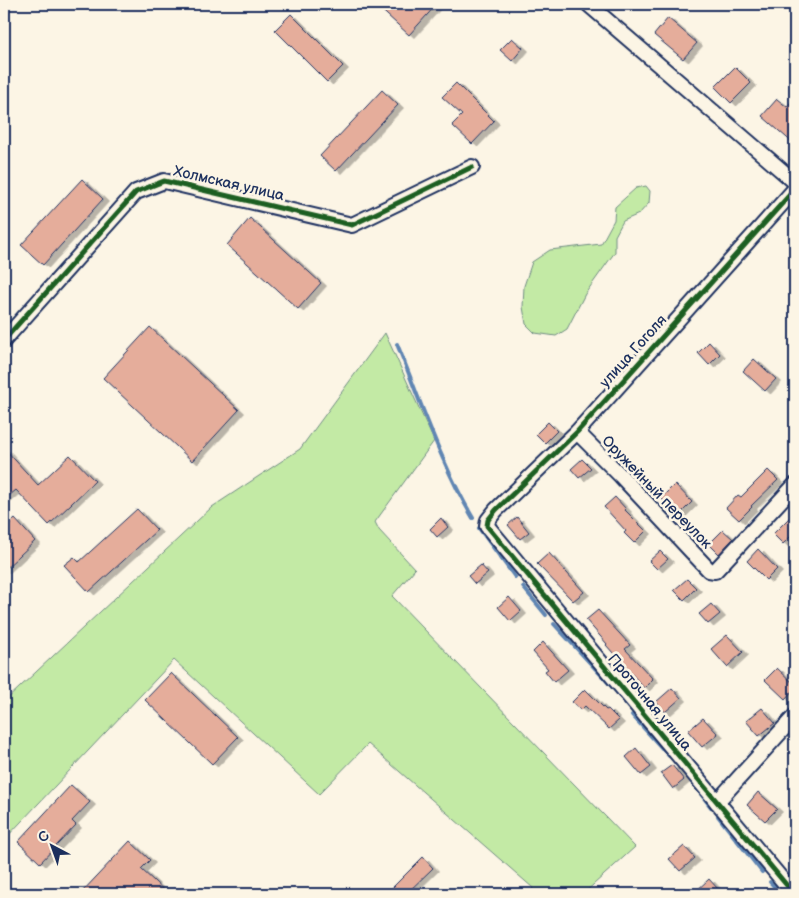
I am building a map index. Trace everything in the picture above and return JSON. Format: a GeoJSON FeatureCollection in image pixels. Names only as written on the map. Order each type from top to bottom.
{"type":"FeatureCollection","features":[{"type":"Feature","properties":{"kind":"street"},"geometry":{"type":"LineString","coordinates":[[588,4],[795,182]]}},
{"type":"Feature","properties":{"kind":"street","name":"Холмская улица"},"geometry":{"type":"LineString","coordinates":[[4,340],[136,192],[164,181],[352,225],[472,167]]}},
{"type":"Feature","properties":{"kind":"street","name":"улица Гоголя"},"geometry":{"type":"LineString","coordinates":[[486,526],[496,510],[577,432],[795,189]]}},
{"type":"Feature","properties":{"kind":"street","name":"Оружейный переулок"},"geometry":{"type":"LineString","coordinates":[[577,432],[709,570],[714,570],[795,485]]}},
{"type":"Feature","properties":{"kind":"street","name":"Проточная улица"},"geometry":{"type":"LineString","coordinates":[[486,526],[794,894]]}},
{"type":"Feature","properties":{"kind":"street"},"geometry":{"type":"LineString","coordinates":[[717,802],[795,716]]}},
{"type":"Feature","properties":{"kind":"green space"},"geometry":{"type":"Polygon","coordinates":[[[646,186],[650,191],[649,203],[639,214],[623,221],[615,236],[615,252],[585,294],[567,329],[556,336],[535,333],[526,324],[523,307],[524,286],[532,262],[550,250],[601,244],[614,220],[615,207],[636,188],[646,186]]]}},
{"type":"Feature","properties":{"kind":"green space"},"geometry":{"type":"Polygon","coordinates":[[[385,333],[434,441],[375,522],[379,530],[415,569],[392,596],[635,847],[583,894],[529,894],[533,888],[368,744],[319,794],[174,660],[4,840],[4,702],[212,507],[300,449],[385,333]]]}},
{"type":"Feature","properties":{"kind":"building"},"geometry":{"type":"Polygon","coordinates":[[[375,4],[437,4],[409,35],[375,4]]]}},
{"type":"Feature","properties":{"kind":"building"},"geometry":{"type":"Polygon","coordinates":[[[291,14],[343,66],[327,82],[275,30],[291,14]]]}},
{"type":"Feature","properties":{"kind":"building"},"geometry":{"type":"Polygon","coordinates":[[[668,18],[697,43],[683,59],[654,35],[668,18]]]}},
{"type":"Feature","properties":{"kind":"building"},"geometry":{"type":"Polygon","coordinates":[[[512,38],[523,48],[512,61],[500,50],[512,38]]]}},
{"type":"Feature","properties":{"kind":"building"},"geometry":{"type":"Polygon","coordinates":[[[735,67],[751,83],[731,103],[715,87],[735,67]]]}},
{"type":"Feature","properties":{"kind":"building"},"geometry":{"type":"Polygon","coordinates":[[[456,83],[494,121],[472,144],[452,125],[462,115],[442,97],[456,83]]]}},
{"type":"Feature","properties":{"kind":"building"},"geometry":{"type":"Polygon","coordinates":[[[382,90],[398,105],[336,171],[320,156],[382,90]]]}},
{"type":"Feature","properties":{"kind":"building"},"geometry":{"type":"Polygon","coordinates":[[[795,97],[795,145],[762,116],[777,99],[787,107],[795,97]]]}},
{"type":"Feature","properties":{"kind":"building"},"geometry":{"type":"Polygon","coordinates":[[[82,179],[103,199],[43,265],[21,245],[82,179]]]}},
{"type":"Feature","properties":{"kind":"building"},"geometry":{"type":"Polygon","coordinates":[[[250,218],[321,283],[298,309],[227,245],[250,218]]]}},
{"type":"Feature","properties":{"kind":"building"},"geometry":{"type":"Polygon","coordinates":[[[150,327],[239,410],[192,461],[103,378],[150,327]]]}},
{"type":"Feature","properties":{"kind":"building"},"geometry":{"type":"Polygon","coordinates":[[[709,342],[720,354],[709,365],[698,353],[709,342]]]}},
{"type":"Feature","properties":{"kind":"building"},"geometry":{"type":"Polygon","coordinates":[[[754,359],[776,379],[765,391],[743,371],[754,359]]]}},
{"type":"Feature","properties":{"kind":"building"},"geometry":{"type":"Polygon","coordinates":[[[548,422],[557,431],[545,443],[536,434],[548,422]]]}},
{"type":"Feature","properties":{"kind":"building"},"geometry":{"type":"Polygon","coordinates":[[[4,448],[38,485],[70,455],[95,481],[49,525],[16,490],[4,500],[4,448]]]}},
{"type":"Feature","properties":{"kind":"building"},"geometry":{"type":"Polygon","coordinates":[[[582,459],[591,468],[579,478],[571,469],[582,459]]]}},
{"type":"Feature","properties":{"kind":"building"},"geometry":{"type":"Polygon","coordinates":[[[768,470],[778,480],[739,520],[726,508],[738,495],[741,497],[768,470]]]}},
{"type":"Feature","properties":{"kind":"building"},"geometry":{"type":"Polygon","coordinates":[[[675,484],[692,502],[678,516],[661,498],[675,484]]]}},
{"type":"Feature","properties":{"kind":"building"},"geometry":{"type":"Polygon","coordinates":[[[615,497],[646,531],[634,543],[624,533],[626,531],[604,507],[615,497]]]}},
{"type":"Feature","properties":{"kind":"building"},"geometry":{"type":"Polygon","coordinates":[[[137,509],[157,530],[89,592],[64,565],[74,557],[79,562],[137,509]]]}},
{"type":"Feature","properties":{"kind":"building"},"geometry":{"type":"Polygon","coordinates":[[[795,512],[795,532],[783,544],[773,534],[795,512]]]}},
{"type":"Feature","properties":{"kind":"building"},"geometry":{"type":"Polygon","coordinates":[[[517,517],[529,532],[520,539],[508,525],[517,517]]]}},
{"type":"Feature","properties":{"kind":"building"},"geometry":{"type":"Polygon","coordinates":[[[441,518],[448,527],[437,537],[430,529],[441,518]]]}},
{"type":"Feature","properties":{"kind":"building"},"geometry":{"type":"Polygon","coordinates":[[[15,519],[35,541],[4,570],[4,529],[15,519]]]}},
{"type":"Feature","properties":{"kind":"building"},"geometry":{"type":"Polygon","coordinates":[[[723,530],[733,539],[719,554],[709,544],[723,530]]]}},
{"type":"Feature","properties":{"kind":"building"},"geometry":{"type":"Polygon","coordinates":[[[758,549],[777,569],[766,580],[747,561],[758,549]]]}},
{"type":"Feature","properties":{"kind":"building"},"geometry":{"type":"Polygon","coordinates":[[[660,551],[668,559],[657,569],[649,561],[660,551]]]}},
{"type":"Feature","properties":{"kind":"building"},"geometry":{"type":"Polygon","coordinates":[[[549,553],[584,592],[573,601],[537,564],[549,553]]]}},
{"type":"Feature","properties":{"kind":"building"},"geometry":{"type":"Polygon","coordinates":[[[481,565],[488,573],[475,584],[468,576],[481,565]]]}},
{"type":"Feature","properties":{"kind":"building"},"geometry":{"type":"Polygon","coordinates":[[[687,579],[696,588],[684,600],[674,590],[687,579]]]}},
{"type":"Feature","properties":{"kind":"building"},"geometry":{"type":"Polygon","coordinates":[[[509,597],[521,611],[510,621],[498,607],[509,597]]]}},
{"type":"Feature","properties":{"kind":"building"},"geometry":{"type":"Polygon","coordinates":[[[711,604],[720,614],[708,624],[699,614],[711,604]]]}},
{"type":"Feature","properties":{"kind":"building"},"geometry":{"type":"Polygon","coordinates":[[[598,610],[630,645],[625,649],[653,679],[644,688],[586,620],[598,610]]]}},
{"type":"Feature","properties":{"kind":"building"},"geometry":{"type":"Polygon","coordinates":[[[727,635],[743,652],[727,667],[711,649],[727,635]]]}},
{"type":"Feature","properties":{"kind":"building"},"geometry":{"type":"Polygon","coordinates":[[[543,642],[568,670],[554,682],[545,671],[548,669],[533,652],[543,642]]]}},
{"type":"Feature","properties":{"kind":"building"},"geometry":{"type":"Polygon","coordinates":[[[777,668],[795,685],[795,688],[785,699],[765,680],[777,668]]]}},
{"type":"Feature","properties":{"kind":"building"},"geometry":{"type":"Polygon","coordinates":[[[171,673],[238,737],[212,764],[145,700],[171,673]]]}},
{"type":"Feature","properties":{"kind":"building"},"geometry":{"type":"Polygon","coordinates":[[[672,688],[681,698],[665,712],[656,702],[672,688]]]}},
{"type":"Feature","properties":{"kind":"building"},"geometry":{"type":"Polygon","coordinates":[[[585,689],[619,720],[609,729],[585,706],[581,710],[572,702],[585,689]]]}},
{"type":"Feature","properties":{"kind":"building"},"geometry":{"type":"Polygon","coordinates":[[[762,708],[775,723],[759,736],[746,721],[762,708]]]}},
{"type":"Feature","properties":{"kind":"building"},"geometry":{"type":"Polygon","coordinates":[[[703,718],[718,734],[702,747],[688,731],[703,718]]]}},
{"type":"Feature","properties":{"kind":"building"},"geometry":{"type":"Polygon","coordinates":[[[636,748],[651,767],[641,775],[626,757],[636,748]]]}},
{"type":"Feature","properties":{"kind":"building"},"geometry":{"type":"Polygon","coordinates":[[[672,765],[684,780],[673,789],[661,773],[672,765]]]}},
{"type":"Feature","properties":{"kind":"building"},"geometry":{"type":"Polygon","coordinates":[[[71,785],[90,802],[72,821],[76,825],[40,863],[18,842],[71,785]]]}},
{"type":"Feature","properties":{"kind":"building"},"geometry":{"type":"Polygon","coordinates":[[[758,792],[777,809],[765,821],[747,805],[758,792]]]}},
{"type":"Feature","properties":{"kind":"building"},"geometry":{"type":"Polygon","coordinates":[[[130,841],[150,860],[141,869],[168,894],[80,894],[130,841]]]}},
{"type":"Feature","properties":{"kind":"building"},"geometry":{"type":"Polygon","coordinates":[[[684,846],[695,858],[680,871],[669,859],[684,846]]]}},
{"type":"Feature","properties":{"kind":"building"},"geometry":{"type":"Polygon","coordinates":[[[423,857],[433,868],[406,894],[386,894],[423,857]]]}},
{"type":"Feature","properties":{"kind":"building"},"geometry":{"type":"Polygon","coordinates":[[[709,879],[718,889],[712,894],[693,894],[709,879]]]}},
{"type":"Feature","properties":{"kind":"waterway"},"geometry":{"type":"LineString","coordinates":[[397,344],[441,455],[473,518]]}},
{"type":"Feature","properties":{"kind":"waterway"},"geometry":{"type":"LineString","coordinates":[[479,528],[515,577]]}},
{"type":"Feature","properties":{"kind":"waterway"},"geometry":{"type":"LineString","coordinates":[[523,587],[546,615]]}},
{"type":"Feature","properties":{"kind":"waterway"},"geometry":{"type":"LineString","coordinates":[[554,624],[615,690]]}},
{"type":"Feature","properties":{"kind":"waterway"},"geometry":{"type":"LineString","coordinates":[[632,715],[669,756]]}},
{"type":"Feature","properties":{"kind":"waterway"},"geometry":{"type":"LineString","coordinates":[[694,785],[711,807]]}},
{"type":"Feature","properties":{"kind":"waterway"},"geometry":{"type":"LineString","coordinates":[[718,816],[762,872]]}},
{"type":"Feature","properties":{"kind":"waterway"},"geometry":{"type":"LineString","coordinates":[[770,882],[781,894]]}},
{"type":"Feature","properties":{"kind":"cycle path"},"geometry":{"type":"LineString","coordinates":[[4,340],[136,192],[164,181],[352,225],[472,167]]}},
{"type":"Feature","properties":{"kind":"cycle path"},"geometry":{"type":"LineString","coordinates":[[794,894],[487,526],[488,520],[496,510],[577,432],[795,189]]}}]}
